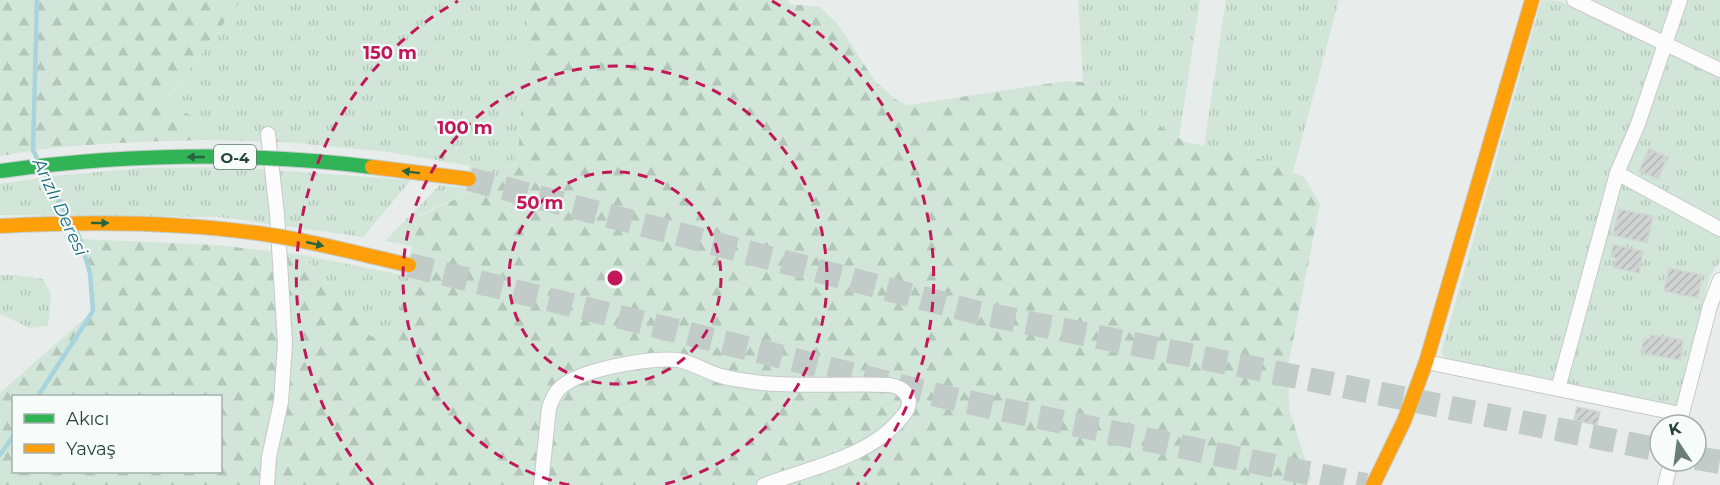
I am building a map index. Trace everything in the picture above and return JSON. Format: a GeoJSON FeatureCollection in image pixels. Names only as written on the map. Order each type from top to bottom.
{"type":"FeatureCollection","features":[{"type":"Feature","properties":{"kind":"main road"},"geometry":{"type":"LineString","coordinates":[[1373,485],[1404,421],[1426,362],[1532,0]]}},
{"type":"Feature","properties":{"kind":"main road","name":"O-4"},"geometry":{"type":"LineString","coordinates":[[0,171],[40,165],[117,159],[244,157],[314,160],[469,180]]}},
{"type":"Feature","properties":{"kind":"main road"},"geometry":{"type":"LineString","coordinates":[[0,226],[108,223],[230,230],[272,235],[409,265]]}},
{"type":"Feature","properties":{"kind":"street"},"geometry":{"type":"LineString","coordinates":[[1574,0],[1720,70]]}},
{"type":"Feature","properties":{"kind":"street"},"geometry":{"type":"LineString","coordinates":[[1558,389],[1617,173],[1638,124],[1680,0]]}},
{"type":"Feature","properties":{"kind":"street"},"geometry":{"type":"LineString","coordinates":[[267,485],[269,457],[281,402],[285,343],[277,214],[268,134]]}},
{"type":"Feature","properties":{"kind":"street"},"geometry":{"type":"LineString","coordinates":[[1617,173],[1720,229]]}},
{"type":"Feature","properties":{"kind":"street"},"geometry":{"type":"LineString","coordinates":[[1682,413],[1710,306],[1720,280]]}},
{"type":"Feature","properties":{"kind":"street"},"geometry":{"type":"LineString","coordinates":[[541,485],[549,408],[553,396],[560,387],[571,380],[621,364],[640,360],[680,360],[721,376],[739,380],[800,385],[890,385],[900,387],[907,394],[910,402],[906,412],[877,440],[826,465],[764,485]]}},
{"type":"Feature","properties":{"kind":"street"},"geometry":{"type":"LineString","coordinates":[[1426,362],[1558,389],[1652,413]]}},
{"type":"Feature","properties":{"kind":"green space"},"geometry":{"type":"Polygon","coordinates":[[[0,0],[241,0],[165,102],[192,116],[205,140],[77,146],[0,156],[0,0]]]}},
{"type":"Feature","properties":{"kind":"green space"},"geometry":{"type":"Polygon","coordinates":[[[241,0],[529,0],[519,142],[512,173],[417,216],[412,246],[385,241],[440,185],[468,188],[470,166],[388,152],[285,142],[205,140],[192,116],[165,103],[241,0]]]}},
{"type":"Feature","properties":{"kind":"green space"},"geometry":{"type":"Polygon","coordinates":[[[529,0],[788,0],[789,4],[820,7],[837,23],[875,81],[895,99],[908,105],[1066,81],[1083,82],[1108,93],[1185,142],[1232,151],[1275,164],[1304,177],[1320,204],[1288,366],[1289,409],[1311,478],[1307,485],[0,485],[0,393],[93,311],[90,273],[80,239],[218,245],[303,255],[325,282],[353,303],[371,337],[395,338],[417,217],[512,173],[519,142],[529,0]]]}},
{"type":"Feature","properties":{"kind":"green space"},"geometry":{"type":"Polygon","coordinates":[[[1078,0],[1200,0],[1179,138],[1108,93],[1083,82],[1078,0]]]}},
{"type":"Feature","properties":{"kind":"green space"},"geometry":{"type":"Polygon","coordinates":[[[1226,0],[1339,0],[1293,172],[1275,164],[1204,146],[1226,0]]]}},
{"type":"Feature","properties":{"kind":"green space"},"geometry":{"type":"Polygon","coordinates":[[[1593,0],[1720,0],[1720,61],[1593,0]]]}},
{"type":"Feature","properties":{"kind":"green space"},"geometry":{"type":"Polygon","coordinates":[[[1541,1],[1560,1],[1720,78],[1720,262],[1710,276],[1676,407],[1444,358],[1441,353],[1541,1]]]}},
{"type":"Feature","properties":{"kind":"green space"},"geometry":{"type":"Polygon","coordinates":[[[231,167],[411,180],[363,237],[220,217],[0,215],[0,184],[53,176],[142,168],[231,167]]]}},
{"type":"Feature","properties":{"kind":"green space"},"geometry":{"type":"Polygon","coordinates":[[[303,255],[407,276],[395,338],[371,337],[353,303],[325,282],[303,255]]]}},
{"type":"Feature","properties":{"kind":"green space"},"geometry":{"type":"Polygon","coordinates":[[[0,275],[43,279],[51,294],[48,326],[30,328],[0,314],[0,275]]]}},
{"type":"Feature","properties":{"kind":"building"},"geometry":{"type":"Polygon","coordinates":[[[1649,149],[1667,157],[1658,179],[1639,171],[1649,149]]]}},
{"type":"Feature","properties":{"kind":"building"},"geometry":{"type":"Polygon","coordinates":[[[1619,209],[1653,216],[1647,243],[1613,235],[1619,209]]]}},
{"type":"Feature","properties":{"kind":"building"},"geometry":{"type":"Polygon","coordinates":[[[1613,245],[1643,251],[1639,273],[1614,268],[1616,258],[1611,257],[1613,245]]]}},
{"type":"Feature","properties":{"kind":"building"},"geometry":{"type":"Polygon","coordinates":[[[1669,268],[1702,275],[1698,298],[1664,291],[1669,268]]]}},
{"type":"Feature","properties":{"kind":"building"},"geometry":{"type":"Polygon","coordinates":[[[1651,335],[1683,340],[1680,360],[1641,353],[1644,339],[1650,339],[1651,335]]]}},
{"type":"Feature","properties":{"kind":"building"},"geometry":{"type":"Polygon","coordinates":[[[1577,407],[1600,412],[1597,425],[1574,420],[1577,407]]]}},
{"type":"Feature","properties":{"kind":"waterway","name":"Arızlı Deresi"},"geometry":{"type":"LineString","coordinates":[[37,0],[33,150],[37,158]]}},
{"type":"Feature","properties":{"kind":"waterway","name":"Arızlı Deresi"},"geometry":{"type":"LineString","coordinates":[[45,174],[66,214]]}},
{"type":"Feature","properties":{"kind":"waterway","name":"Arızlı Deresi"},"geometry":{"type":"LineString","coordinates":[[39,395],[93,311],[90,273],[75,229]]}},
{"type":"Feature","properties":{"kind":"waterway","name":"Arızlı Deresi"},"geometry":{"type":"LineString","coordinates":[[0,455],[12,438]]}},
{"type":"Feature","properties":{"kind":"tunnel"},"geometry":{"type":"LineString","coordinates":[[469,179],[975,312],[1648,448]]}},
{"type":"Feature","properties":{"kind":"tunnel"},"geometry":{"type":"LineString","coordinates":[[409,265],[957,400],[1366,485]]}},
{"type":"Feature","properties":{"kind":"tunnel"},"geometry":{"type":"LineString","coordinates":[[1708,460],[1720,462]]}},
{"type":"Feature","properties":{"kind":"traffic: slow"},"geometry":{"type":"LineString","coordinates":[[1373,485],[1404,421],[1426,362],[1532,0]]}},
{"type":"Feature","properties":{"kind":"traffic: slow"},"geometry":{"type":"LineString","coordinates":[[372,167],[469,179]]}},
{"type":"Feature","properties":{"kind":"traffic: slow"},"geometry":{"type":"LineString","coordinates":[[0,226],[101,223],[236,230],[323,245],[409,265]]}},
{"type":"Feature","properties":{"kind":"traffic: fast"},"geometry":{"type":"LineString","coordinates":[[0,171],[93,161],[186,157],[279,158],[372,167]]}}]}
